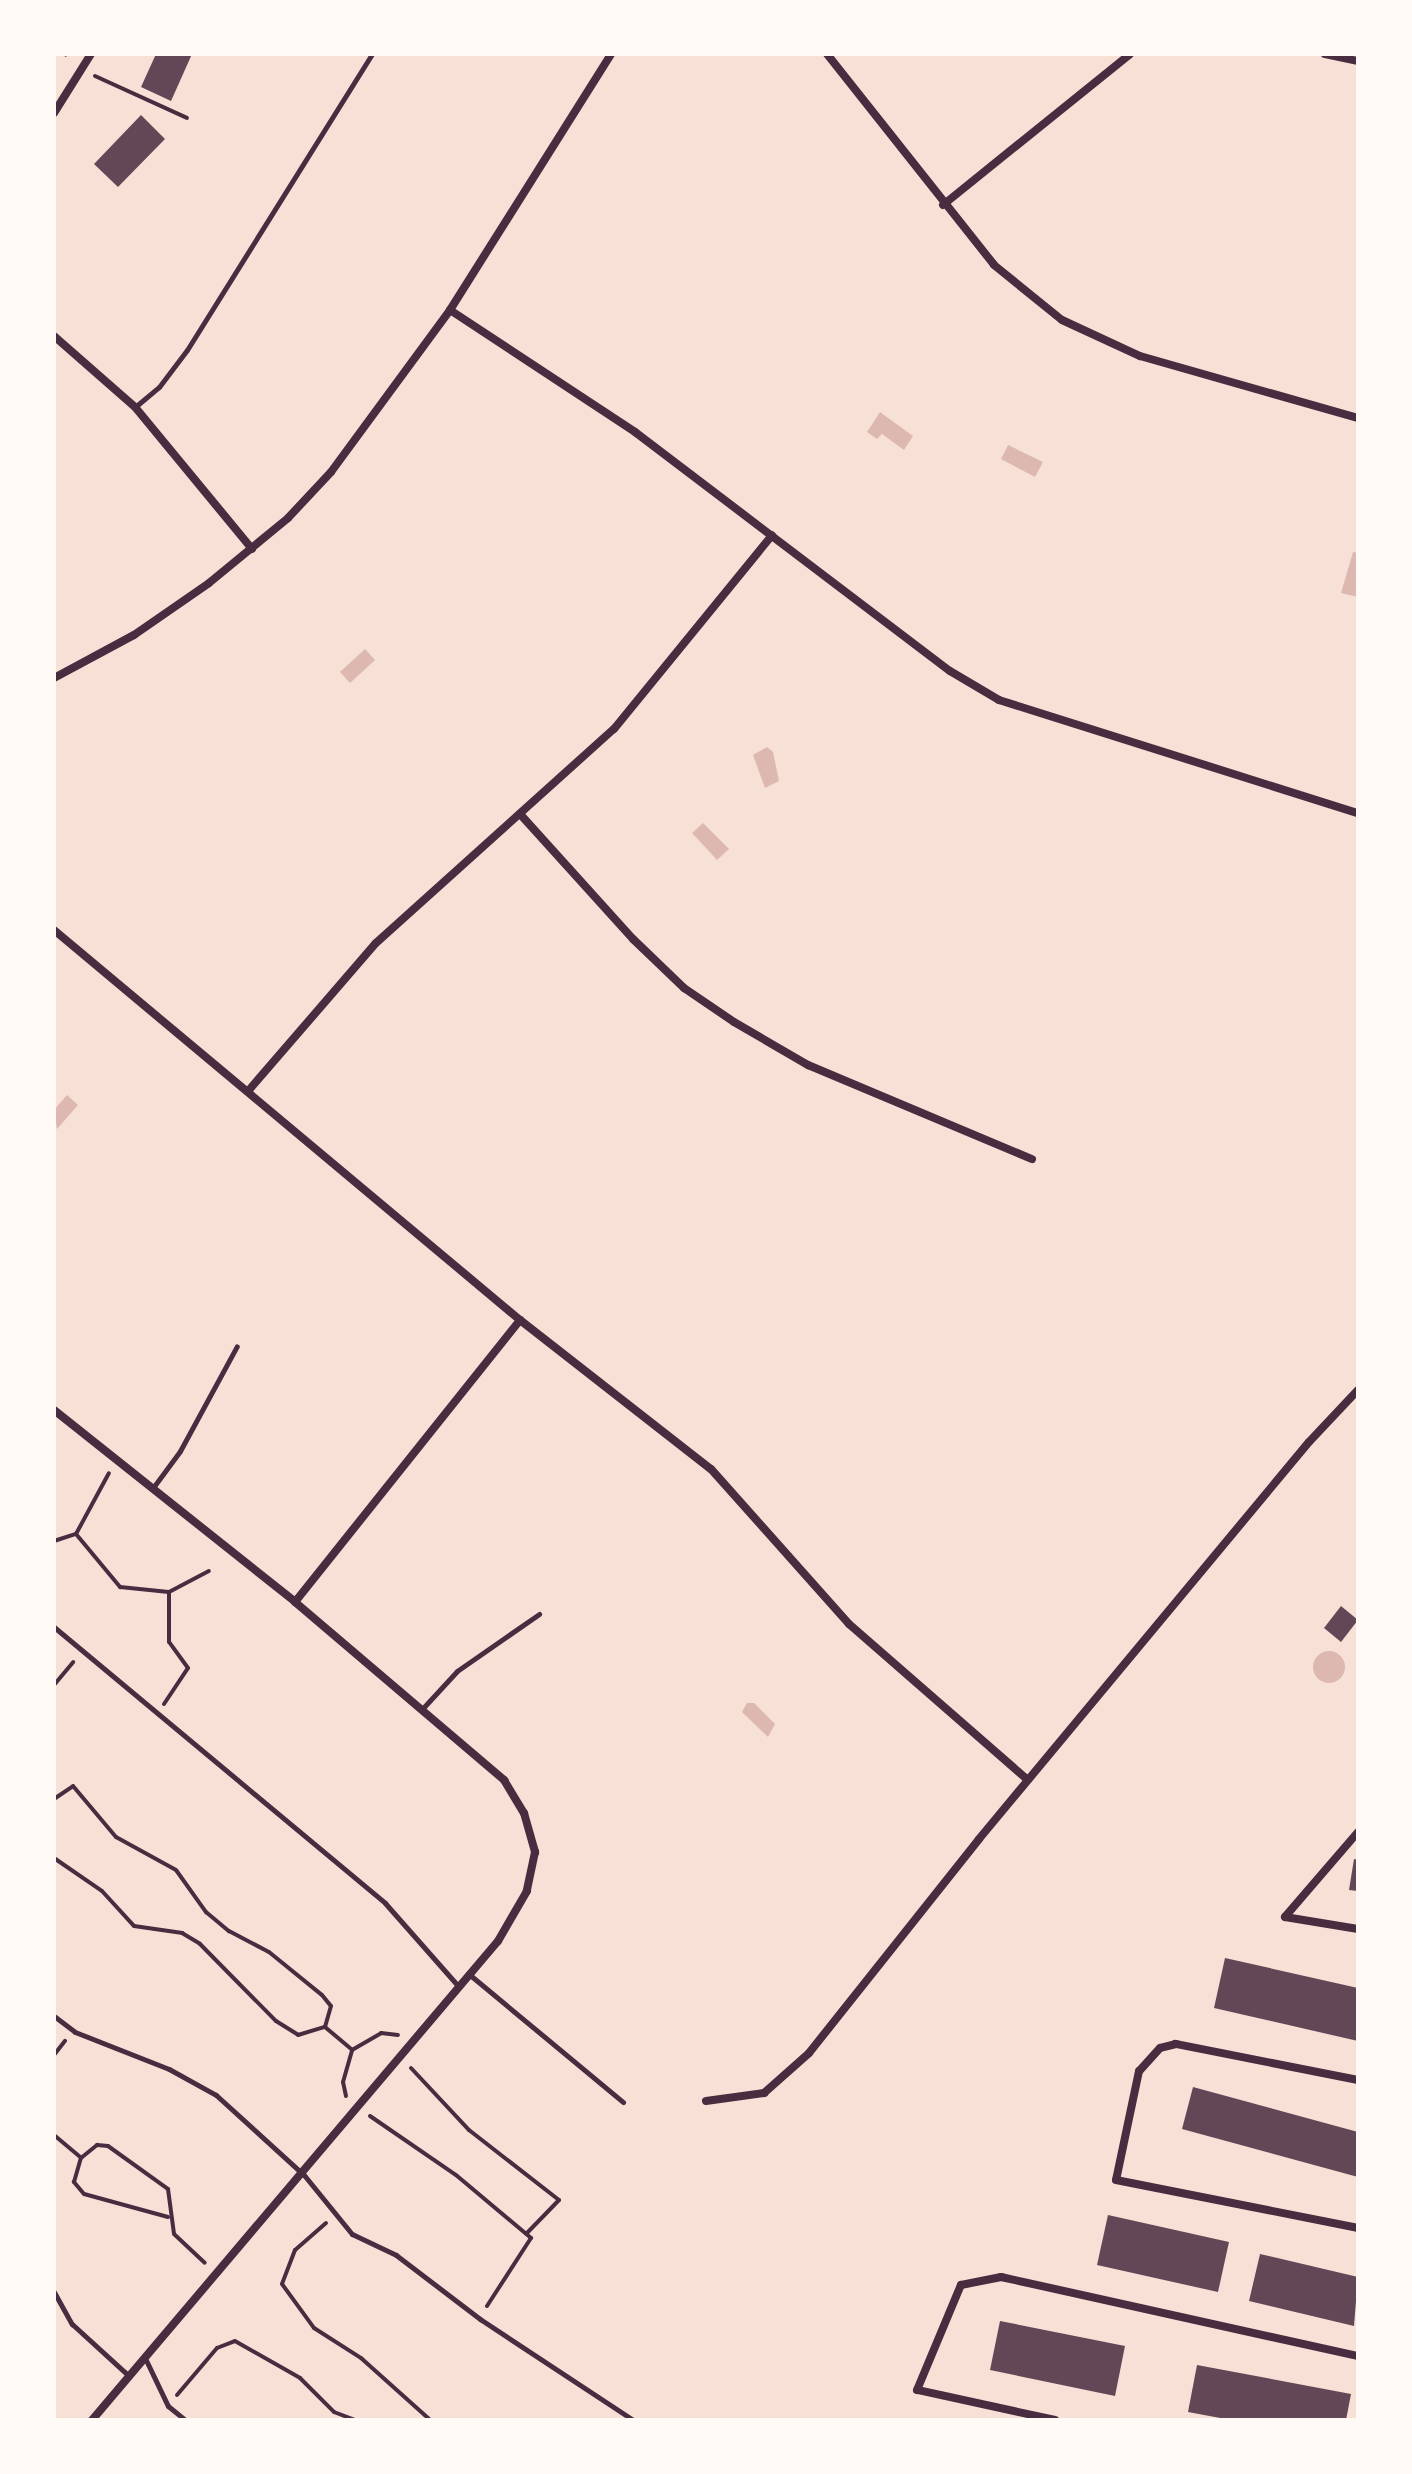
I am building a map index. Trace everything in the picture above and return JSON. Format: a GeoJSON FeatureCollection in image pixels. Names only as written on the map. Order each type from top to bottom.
{"type":"FeatureCollection","features":[{"type":"Feature","properties":{"kind":"street"},"geometry":{"type":"LineString","coordinates":[[54,113],[91,54]]}},
{"type":"Feature","properties":{"kind":"street"},"geometry":{"type":"LineString","coordinates":[[54,678],[134,635],[252,549],[331,472],[450,310],[611,54]]}},
{"type":"Feature","properties":{"kind":"street"},"geometry":{"type":"LineString","coordinates":[[827,54],[943,205],[994,265],[1062,320],[1140,356],[1358,418]]}},
{"type":"Feature","properties":{"kind":"street"},"geometry":{"type":"LineString","coordinates":[[943,205],[1130,54]]}},
{"type":"Feature","properties":{"kind":"street"},"geometry":{"type":"LineString","coordinates":[[1325,54],[1358,61]]}},
{"type":"Feature","properties":{"kind":"street"},"geometry":{"type":"LineString","coordinates":[[450,310],[635,432],[950,671],[999,700],[1358,813]]}},
{"type":"Feature","properties":{"kind":"street"},"geometry":{"type":"LineString","coordinates":[[54,336],[135,407],[252,549]]}},
{"type":"Feature","properties":{"kind":"street"},"geometry":{"type":"LineString","coordinates":[[249,1090],[376,943],[614,729],[772,535]]}},
{"type":"Feature","properties":{"kind":"street"},"geometry":{"type":"LineString","coordinates":[[520,814],[633,939],[684,988],[734,1022],[808,1065],[1032,1159]]}},
{"type":"Feature","properties":{"kind":"street"},"geometry":{"type":"LineString","coordinates":[[54,930],[249,1090],[520,1320],[711,1469],[849,1624],[1028,1780]]}},
{"type":"Feature","properties":{"kind":"street"},"geometry":{"type":"LineString","coordinates":[[295,1602],[520,1320]]}},
{"type":"Feature","properties":{"kind":"street"},"geometry":{"type":"LineString","coordinates":[[706,2101],[764,2093],[809,2053],[1028,1780],[1309,1442],[1358,1390]]}},
{"type":"Feature","properties":{"kind":"street"},"geometry":{"type":"LineString","coordinates":[[54,1410],[295,1602],[504,1780],[524,1813],[535,1852],[527,1891],[460,1988],[304,2175],[92,2420]]}},
{"type":"Feature","properties":{"kind":"street"},"geometry":{"type":"LineString","coordinates":[[1358,1832],[1285,1917],[1358,1929]]}},
{"type":"Feature","properties":{"kind":"street"},"geometry":{"type":"LineString","coordinates":[[1358,2080],[1176,2044],[1160,2048],[1139,2071],[1116,2180],[1358,2228]]}},
{"type":"Feature","properties":{"kind":"street"},"geometry":{"type":"LineString","coordinates":[[1055,2420],[917,2390],[961,2285],[1001,2277],[1358,2356]]}},
{"type":"Feature","properties":{"kind":"lane"},"geometry":{"type":"LineString","coordinates":[[135,407],[159,387],[187,350],[372,54]]}},
{"type":"Feature","properties":{"kind":"lane"},"geometry":{"type":"LineString","coordinates":[[152,1489],[180,1451],[237,1346]]}},
{"type":"Feature","properties":{"kind":"lane"},"geometry":{"type":"LineString","coordinates":[[423,1708],[457,1671],[539,1614]]}},
{"type":"Feature","properties":{"kind":"lane"},"geometry":{"type":"LineString","coordinates":[[54,1627],[385,1903],[460,1988]]}},
{"type":"Feature","properties":{"kind":"lane"},"geometry":{"type":"LineString","coordinates":[[470,1975],[623,2102]]}},
{"type":"Feature","properties":{"kind":"lane"},"geometry":{"type":"LineString","coordinates":[[54,2016],[75,2032],[190,2078],[216,2095],[304,2175],[337,2218],[371,2247],[396,2255],[480,2319],[633,2420]]}},
{"type":"Feature","properties":{"kind":"lane"},"geometry":{"type":"LineString","coordinates":[[54,2292],[72,2324],[129,2376]]}},
{"type":"Feature","properties":{"kind":"lane"},"geometry":{"type":"LineString","coordinates":[[145,2357],[168,2406],[185,2420]]}},
{"type":"Feature","properties":{"kind":"path"},"geometry":{"type":"LineString","coordinates":[[95,76],[187,118]]}},
{"type":"Feature","properties":{"kind":"path"},"geometry":{"type":"LineString","coordinates":[[54,1541],[76,1534],[92,1498],[118,1462]]}},
{"type":"Feature","properties":{"kind":"path"},"geometry":{"type":"LineString","coordinates":[[76,1534],[120,1587],[169,1592],[209,1571]]}},
{"type":"Feature","properties":{"kind":"path"},"geometry":{"type":"LineString","coordinates":[[158,1711],[188,1668],[169,1642],[169,1592]]}},
{"type":"Feature","properties":{"kind":"path"},"geometry":{"type":"LineString","coordinates":[[54,1685],[83,1650]]}},
{"type":"Feature","properties":{"kind":"path"},"geometry":{"type":"LineString","coordinates":[[54,1799],[73,1786],[116,1837],[176,1870],[206,1912],[229,1931],[269,1952],[322,1995],[331,2006],[325,2027]]}},
{"type":"Feature","properties":{"kind":"path"},"geometry":{"type":"LineString","coordinates":[[54,1858],[102,1891],[134,1926],[182,1933],[200,1944],[276,2021],[298,2035],[325,2027]]}},
{"type":"Feature","properties":{"kind":"path"},"geometry":{"type":"LineString","coordinates":[[325,2027],[352,2050]]}},
{"type":"Feature","properties":{"kind":"path"},"geometry":{"type":"LineString","coordinates":[[414,2044],[394,2033],[381,2033],[352,2050],[344,2095],[358,2111],[456,2175],[531,2238],[498,2282],[480,2319]]}},
{"type":"Feature","properties":{"kind":"path"},"geometry":{"type":"LineString","coordinates":[[405,2055],[417,2079],[469,2130],[559,2200],[526,2234]]}},
{"type":"Feature","properties":{"kind":"path"},"geometry":{"type":"LineString","coordinates":[[54,2135],[81,2158]]}},
{"type":"Feature","properties":{"kind":"path"},"geometry":{"type":"LineString","coordinates":[[168,2217],[84,2194],[74,2182],[81,2158],[97,2145],[128,2158],[168,2189],[174,2202],[168,2217],[174,2234],[217,2274]]}},
{"type":"Feature","properties":{"kind":"path"},"geometry":{"type":"LineString","coordinates":[[337,2218],[315,2229],[295,2250],[282,2284],[314,2328],[361,2358],[427,2419]]}},
{"type":"Feature","properties":{"kind":"path"},"geometry":{"type":"LineString","coordinates":[[168,2406],[217,2348],[235,2341],[300,2378],[334,2412],[355,2420]]}},
{"type":"Feature","properties":{"kind":"shaded area"},"geometry":{"type":"Polygon","coordinates":[[[880,412],[913,436],[904,450],[882,434],[877,439],[867,432],[880,412]]]}},
{"type":"Feature","properties":{"kind":"shaded area"},"geometry":{"type":"Polygon","coordinates":[[[1008,445],[1043,462],[1035,477],[1001,459],[1008,445]]]}},
{"type":"Feature","properties":{"kind":"shaded area"},"geometry":{"type":"Polygon","coordinates":[[[1353,552],[1358,553],[1358,597],[1341,593],[1353,552]]]}},
{"type":"Feature","properties":{"kind":"shaded area"},"geometry":{"type":"Polygon","coordinates":[[[365,649],[375,660],[350,683],[340,672],[365,649]]]}},
{"type":"Feature","properties":{"kind":"shaded area"},"geometry":{"type":"Polygon","coordinates":[[[767,747],[773,752],[779,781],[765,788],[753,755],[767,747]]]}},
{"type":"Feature","properties":{"kind":"shaded area"},"geometry":{"type":"Polygon","coordinates":[[[703,823],[729,849],[717,860],[692,833],[703,823]]]}},
{"type":"Feature","properties":{"kind":"shaded area"},"geometry":{"type":"Polygon","coordinates":[[[67,1095],[78,1105],[57,1129],[54,1110],[67,1095]]]}},
{"type":"Feature","properties":{"kind":"shaded area"},"geometry":{"type":"Polygon","coordinates":[[[1329,1651],[1340,1656],[1345,1667],[1340,1678],[1329,1683],[1318,1678],[1313,1667],[1318,1656],[1329,1651]]]}},
{"type":"Feature","properties":{"kind":"shaded area"},"geometry":{"type":"Polygon","coordinates":[[[747,1703],[754,1703],[775,1724],[768,1737],[742,1712],[747,1703]]]}},
{"type":"Feature","properties":{"kind":"building"},"geometry":{"type":"Polygon","coordinates":[[[156,54],[192,54],[171,101],[141,87],[156,54]]]}},
{"type":"Feature","properties":{"kind":"building"},"geometry":{"type":"Polygon","coordinates":[[[141,115],[165,139],[118,187],[94,164],[141,115]]]}},
{"type":"Feature","properties":{"kind":"building"},"geometry":{"type":"Polygon","coordinates":[[[1341,1606],[1358,1620],[1341,1642],[1324,1628],[1341,1606]]]}},
{"type":"Feature","properties":{"kind":"building"},"geometry":{"type":"Polygon","coordinates":[[[1354,1859],[1358,1860],[1358,1891],[1349,1890],[1354,1859]]]}},
{"type":"Feature","properties":{"kind":"building"},"geometry":{"type":"Polygon","coordinates":[[[1225,1958],[1358,1988],[1358,2041],[1214,2008],[1225,1958]]]}},
{"type":"Feature","properties":{"kind":"building"},"geometry":{"type":"Polygon","coordinates":[[[1193,2087],[1358,2132],[1358,2177],[1182,2129],[1193,2087]]]}},
{"type":"Feature","properties":{"kind":"building"},"geometry":{"type":"Polygon","coordinates":[[[1108,2215],[1229,2242],[1218,2292],[1097,2265],[1108,2215]]]}},
{"type":"Feature","properties":{"kind":"building"},"geometry":{"type":"Polygon","coordinates":[[[1260,2254],[1358,2277],[1354,2326],[1249,2301],[1260,2254]]]}},
{"type":"Feature","properties":{"kind":"building"},"geometry":{"type":"Polygon","coordinates":[[[1000,2321],[1125,2346],[1115,2396],[990,2370],[1000,2321]]]}},
{"type":"Feature","properties":{"kind":"building"},"geometry":{"type":"Polygon","coordinates":[[[1197,2365],[1351,2394],[1346,2420],[1231,2420],[1188,2412],[1197,2365]]]}}]}
